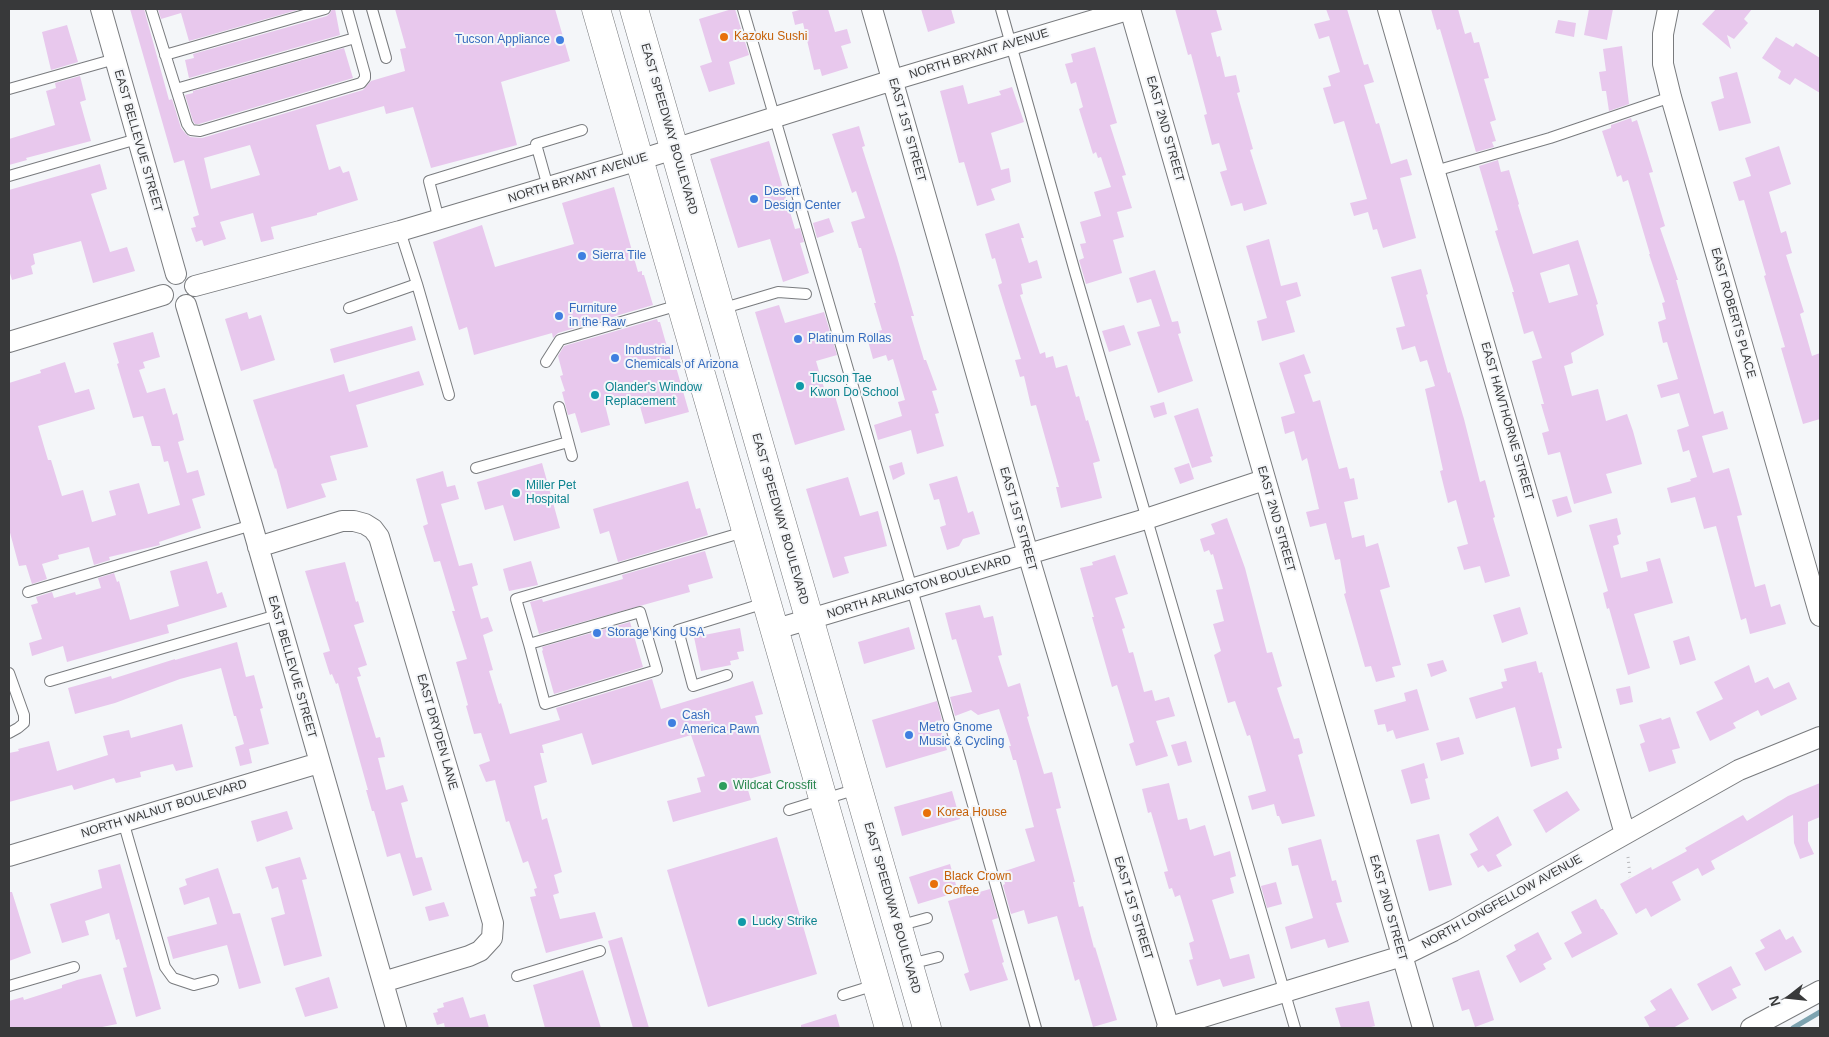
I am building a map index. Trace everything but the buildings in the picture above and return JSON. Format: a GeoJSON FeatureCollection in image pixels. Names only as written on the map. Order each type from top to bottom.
{"type":"FeatureCollection","features":[{"type":"Feature","properties":{"kind":"main road"},"geometry":{"type":"LineString","coordinates":[[596,9],[889,1028]]}},
{"type":"Feature","properties":{"kind":"main road","name":"EAST SPEEDWAY BOULEVARD"},"geometry":{"type":"LineString","coordinates":[[634,9],[927,1028]]}},
{"type":"Feature","properties":{"kind":"street","name":"EAST BELLEVUE STREET"},"geometry":{"type":"LineString","coordinates":[[101,9],[176,274]]}},
{"type":"Feature","properties":{"kind":"street","name":"EAST 1ST STREET"},"geometry":{"type":"LineString","coordinates":[[872,9],[1028,554],[1168,1028]]}},
{"type":"Feature","properties":{"kind":"street","name":"NORTH BRYANT AVENUE"},"geometry":{"type":"LineString","coordinates":[[194,286],[439,220],[1130,9]]}},
{"type":"Feature","properties":{"kind":"street","name":"EAST 2ND STREET"},"geometry":{"type":"LineString","coordinates":[[1130,9],[1423,1028]]}},
{"type":"Feature","properties":{"kind":"street","name":"EAST HAWTHORNE STREET"},"geometry":{"type":"LineString","coordinates":[[1388,9],[1625,834]]}},
{"type":"Feature","properties":{"kind":"street","name":"EAST ROBERTS PLACE"},"geometry":{"type":"LineString","coordinates":[[1668,9],[1663,34],[1663,64],[1671,97],[1820,616]]}},
{"type":"Feature","properties":{"kind":"street"},"geometry":{"type":"LineString","coordinates":[[176,274],[190,278],[194,286],[194,297],[182,307],[172,306],[163,295],[165,282],[176,274]]}},
{"type":"Feature","properties":{"kind":"street"},"geometry":{"type":"LineString","coordinates":[[9,342],[163,295]]}},
{"type":"Feature","properties":{"kind":"street","name":"EAST BELLEVUE STREET"},"geometry":{"type":"LineString","coordinates":[[186,305],[252,525],[396,1028]]}},
{"type":"Feature","properties":{"kind":"street","name":"NORTH ARLINGTON BOULEVARD"},"geometry":{"type":"LineString","coordinates":[[773,630],[1146,518],[1264,480]]}},
{"type":"Feature","properties":{"kind":"street","name":"EAST DRYDEN LANE"},"geometry":{"type":"LineString","coordinates":[[258,547],[342,521],[354,521],[365,524],[373,529],[379,537],[493,923],[492,938],[480,951],[383,982]]}},
{"type":"Feature","properties":{"kind":"street","name":"NORTH LONGFELLOW AVENUE"},"geometry":{"type":"LineString","coordinates":[[1168,1028],[1402,956],[1453,931],[1739,770],[1820,737]]}},
{"type":"Feature","properties":{"kind":"street","name":"NORTH WALNUT BOULEVARD"},"geometry":{"type":"LineString","coordinates":[[9,856],[319,762]]}},
{"type":"Feature","properties":{"kind":"street"},"geometry":{"type":"LineString","coordinates":[[1751,1028],[1820,991]]}},
{"type":"Feature","properties":{"kind":"lane"},"geometry":{"type":"LineString","coordinates":[[151,9],[187,124],[191,130],[200,131],[361,83],[365,78],[347,9]]}},
{"type":"Feature","properties":{"kind":"lane"},"geometry":{"type":"LineString","coordinates":[[165,55],[325,9]]}},
{"type":"Feature","properties":{"kind":"lane"},"geometry":{"type":"LineString","coordinates":[[372,9],[386,58]]}},
{"type":"Feature","properties":{"kind":"lane"},"geometry":{"type":"LineString","coordinates":[[743,9],[912,589],[1036,1028]]}},
{"type":"Feature","properties":{"kind":"lane"},"geometry":{"type":"LineString","coordinates":[[1001,9],[1146,518],[1295,1028]]}},
{"type":"Feature","properties":{"kind":"lane"},"geometry":{"type":"LineString","coordinates":[[176,89],[355,38]]}},
{"type":"Feature","properties":{"kind":"lane"},"geometry":{"type":"LineString","coordinates":[[9,89],[115,59]]}},
{"type":"Feature","properties":{"kind":"lane"},"geometry":{"type":"LineString","coordinates":[[1435,170],[1550,138],[1664,101],[1671,97]]}},
{"type":"Feature","properties":{"kind":"lane"},"geometry":{"type":"LineString","coordinates":[[548,187],[536,144],[582,130]]}},
{"type":"Feature","properties":{"kind":"lane"},"geometry":{"type":"LineString","coordinates":[[9,176],[137,139]]}},
{"type":"Feature","properties":{"kind":"lane"},"geometry":{"type":"LineString","coordinates":[[439,220],[429,181],[537,148]]}},
{"type":"Feature","properties":{"kind":"lane"},"geometry":{"type":"LineString","coordinates":[[400,231],[449,395]]}},
{"type":"Feature","properties":{"kind":"lane"},"geometry":{"type":"LineString","coordinates":[[349,308],[417,284]]}},
{"type":"Feature","properties":{"kind":"lane"},"geometry":{"type":"LineString","coordinates":[[720,310],[778,292],[806,294]]}},
{"type":"Feature","properties":{"kind":"lane"},"geometry":{"type":"LineString","coordinates":[[546,362],[560,340],[680,305]]}},
{"type":"Feature","properties":{"kind":"lane"},"geometry":{"type":"LineString","coordinates":[[559,407],[572,456]]}},
{"type":"Feature","properties":{"kind":"lane"},"geometry":{"type":"LineString","coordinates":[[476,468],[568,442]]}},
{"type":"Feature","properties":{"kind":"lane"},"geometry":{"type":"LineString","coordinates":[[28,592],[252,525]]}},
{"type":"Feature","properties":{"kind":"lane"},"geometry":{"type":"LineString","coordinates":[[529,644],[640,612],[657,670],[545,704],[516,599],[745,532]]}},
{"type":"Feature","properties":{"kind":"lane"},"geometry":{"type":"LineString","coordinates":[[726,676],[693,686],[678,630],[766,603]]}},
{"type":"Feature","properties":{"kind":"lane"},"geometry":{"type":"LineString","coordinates":[[50,681],[277,615]]}},
{"type":"Feature","properties":{"kind":"lane"},"geometry":{"type":"LineString","coordinates":[[9,674],[24,715],[24,723],[9,733]]}},
{"type":"Feature","properties":{"kind":"lane"},"geometry":{"type":"LineString","coordinates":[[789,810],[858,789]]}},
{"type":"Feature","properties":{"kind":"lane"},"geometry":{"type":"LineString","coordinates":[[123,821],[165,967],[174,978],[194,985],[213,980]]}},
{"type":"Feature","properties":{"kind":"lane"},"geometry":{"type":"LineString","coordinates":[[898,926],[927,918]]}},
{"type":"Feature","properties":{"kind":"lane"},"geometry":{"type":"LineString","coordinates":[[517,976],[600,951]]}},
{"type":"Feature","properties":{"kind":"lane"},"geometry":{"type":"LineString","coordinates":[[909,964],[938,957]]}},
{"type":"Feature","properties":{"kind":"lane"},"geometry":{"type":"LineString","coordinates":[[9,986],[74,967]]}},
{"type":"Feature","properties":{"kind":"lane"},"geometry":{"type":"LineString","coordinates":[[843,994],[876,985]]}},
{"type":"Feature","properties":{"kind":"path"},"geometry":{"type":"LineString","coordinates":[[1628,857],[1630,877]]}},
{"type":"Feature","properties":{"kind":"waterway"},"geometry":{"type":"LineString","coordinates":[[1793,1028],[1820,1012]]}},
{"type":"Feature","properties":{"kind":"place","name":"Kazoku Sushi"},"geometry":{"type":"Point","coordinates":[724,37]}},
{"type":"Feature","properties":{"kind":"place","name":"Tucson Appliance"},"geometry":{"type":"Point","coordinates":[560,40]}},
{"type":"Feature","properties":{"kind":"place","name":"Desert Design Center"},"geometry":{"type":"Point","coordinates":[754,199]}},
{"type":"Feature","properties":{"kind":"place","name":"Sierra Tile"},"geometry":{"type":"Point","coordinates":[582,256]}},
{"type":"Feature","properties":{"kind":"place","name":"Furniture in the Raw"},"geometry":{"type":"Point","coordinates":[559,316]}},
{"type":"Feature","properties":{"kind":"place","name":"Platinum Rollas"},"geometry":{"type":"Point","coordinates":[798,339]}},
{"type":"Feature","properties":{"kind":"place","name":"Industrial Chemicals of Arizona"},"geometry":{"type":"Point","coordinates":[615,358]}},
{"type":"Feature","properties":{"kind":"place","name":"Tucson Tae Kwon Do School"},"geometry":{"type":"Point","coordinates":[800,386]}},
{"type":"Feature","properties":{"kind":"place","name":"Olander's Window Replacement"},"geometry":{"type":"Point","coordinates":[595,395]}},
{"type":"Feature","properties":{"kind":"place","name":"Miller Pet Hospital"},"geometry":{"type":"Point","coordinates":[516,493]}},
{"type":"Feature","properties":{"kind":"place","name":"Storage King USA"},"geometry":{"type":"Point","coordinates":[597,633]}},
{"type":"Feature","properties":{"kind":"place","name":"Cash America Pawn"},"geometry":{"type":"Point","coordinates":[672,723]}},
{"type":"Feature","properties":{"kind":"place","name":"Metro Gnome Music & Cycling"},"geometry":{"type":"Point","coordinates":[909,735]}},
{"type":"Feature","properties":{"kind":"place","name":"Wildcat Crossfit"},"geometry":{"type":"Point","coordinates":[723,786]}},
{"type":"Feature","properties":{"kind":"place","name":"Korea House"},"geometry":{"type":"Point","coordinates":[927,813]}},
{"type":"Feature","properties":{"kind":"place","name":"Black Crown Coffee"},"geometry":{"type":"Point","coordinates":[934,884]}},
{"type":"Feature","properties":{"kind":"place","name":"Lucky Strike"},"geometry":{"type":"Point","coordinates":[742,922]}}]}
